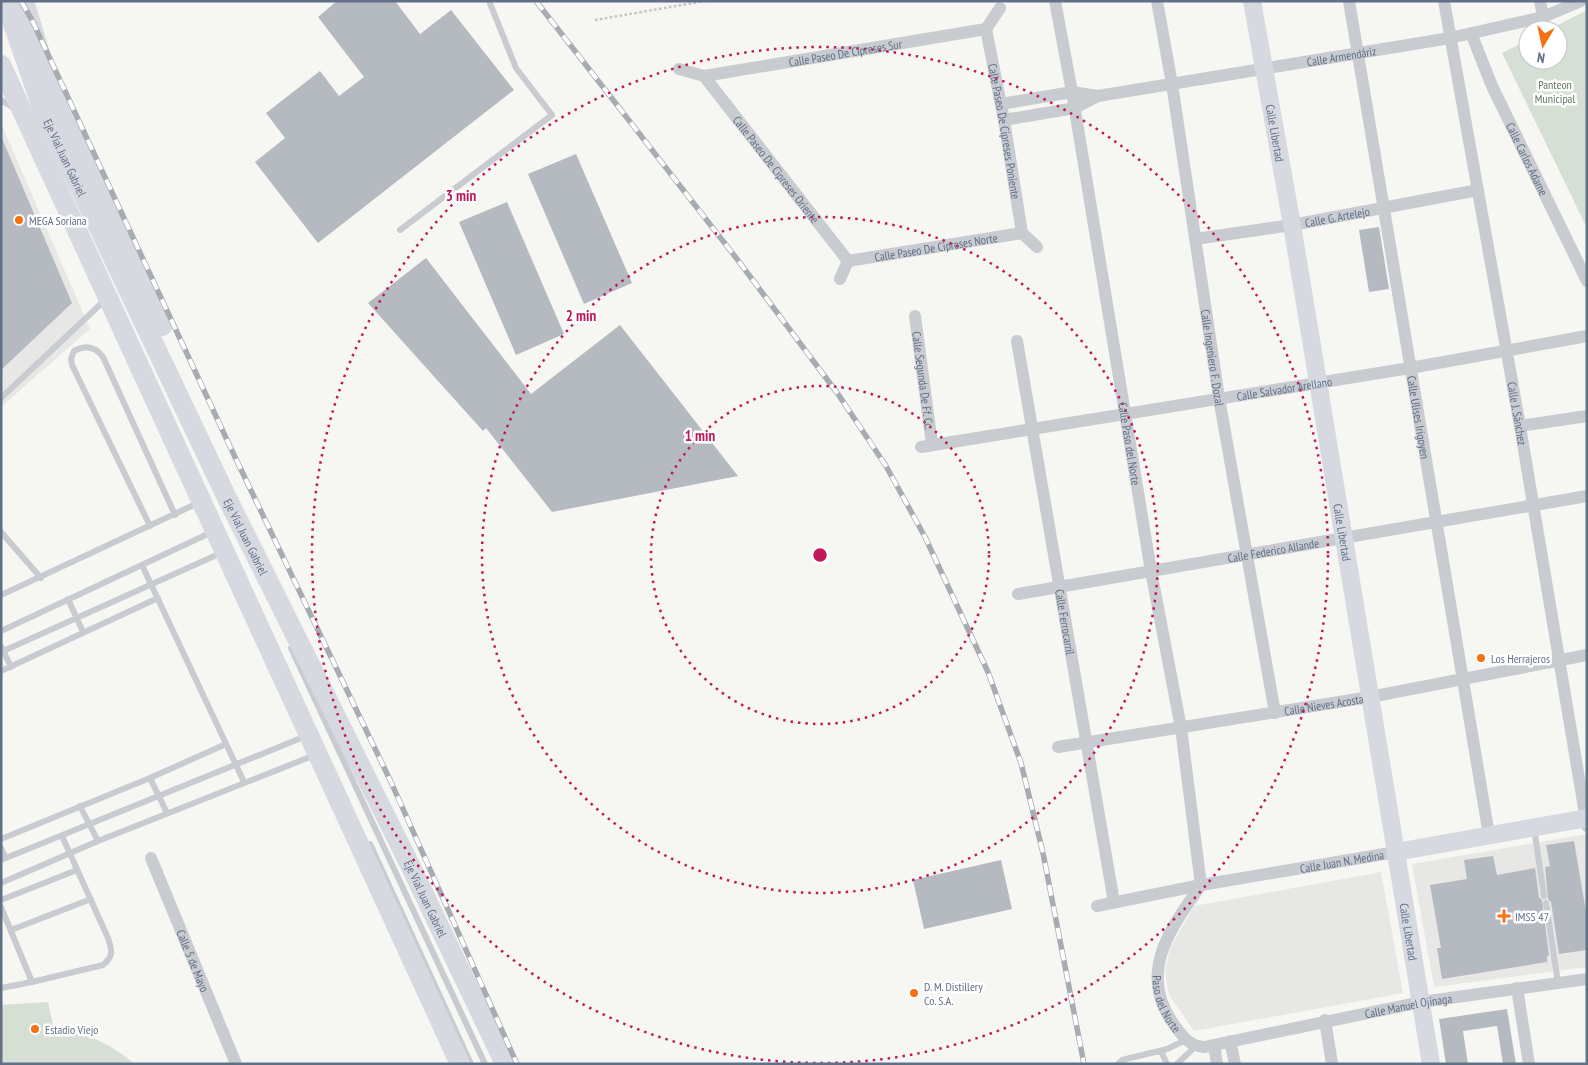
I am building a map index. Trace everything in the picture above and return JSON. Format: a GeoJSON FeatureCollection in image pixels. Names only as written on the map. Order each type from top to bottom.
{"type":"FeatureCollection","features":[{"type":"Feature","properties":{"kind":"main road","name":"Eje Vial Juan Gabriel"},"geometry":{"type":"LineString","coordinates":[[6,1],[43,110],[227,498],[505,1064]]}},
{"type":"Feature","properties":{"kind":"main road"},"geometry":{"type":"LineString","coordinates":[[24,1],[51,90],[207,425],[227,498]]}},
{"type":"Feature","properties":{"kind":"main road","name":"Eje Vial Juan Gabriel"},"geometry":{"type":"LineString","coordinates":[[1,65],[225,552],[263,628],[309,735],[460,1064]]}},
{"type":"Feature","properties":{"kind":"street","name":"Calle Paso del Norte"},"geometry":{"type":"LineString","coordinates":[[1056,1],[1151,571],[1181,728],[1202,885]]}},
{"type":"Feature","properties":{"kind":"street","name":"Calle Ingeniero F. Dozal"},"geometry":{"type":"LineString","coordinates":[[1157,1],[1172,84],[1219,398],[1275,713]]}},
{"type":"Feature","properties":{"kind":"street","name":"Calle Libertad"},"geometry":{"type":"LineString","coordinates":[[1252,1],[1292,225],[1431,1064]]}},
{"type":"Feature","properties":{"kind":"street","name":"Calle Ulises Irigoyen"},"geometry":{"type":"LineString","coordinates":[[1350,1],[1489,835]]}},
{"type":"Feature","properties":{"kind":"street","name":"Calle J. Sánchez"},"geometry":{"type":"LineString","coordinates":[[1444,1],[1520,426],[1557,659],[1586,821]]}},
{"type":"Feature","properties":{"kind":"street"},"geometry":{"type":"LineString","coordinates":[[1540,1],[1543,17]]}},
{"type":"Feature","properties":{"kind":"street","name":"Calle Armendáriz"},"geometry":{"type":"LineString","coordinates":[[1001,104],[1072,92],[1098,96],[1450,38],[1543,17],[1580,1]]}},
{"type":"Feature","properties":{"kind":"street"},"geometry":{"type":"LineString","coordinates":[[986,29],[1000,8]]}},
{"type":"Feature","properties":{"kind":"street","name":"Calle Paseo De Cipreses Sur"},"geometry":{"type":"LineString","coordinates":[[704,76],[986,29]]}},
{"type":"Feature","properties":{"kind":"street","name":"Calle Paseo De Cipreses Poniente"},"geometry":{"type":"LineString","coordinates":[[986,29],[1004,120],[1022,233]]}},
{"type":"Feature","properties":{"kind":"street","name":"Calle Carlos Adame"},"geometry":{"type":"LineString","coordinates":[[1471,33],[1492,86],[1587,281]]}},
{"type":"Feature","properties":{"kind":"street"},"geometry":{"type":"LineString","coordinates":[[679,69],[704,76]]}},
{"type":"Feature","properties":{"kind":"street","name":"Calle Paseo De Cipreses Oriente"},"geometry":{"type":"LineString","coordinates":[[704,76],[848,261]]}},
{"type":"Feature","properties":{"kind":"street","name":"Calle Armendáriz"},"geometry":{"type":"LineString","coordinates":[[1004,120],[1075,108],[1098,96]]}},
{"type":"Feature","properties":{"kind":"street","name":"Calle G. Artelejo"},"geometry":{"type":"LineString","coordinates":[[1195,239],[1292,225],[1478,190]]}},
{"type":"Feature","properties":{"kind":"street"},"geometry":{"type":"LineString","coordinates":[[1022,233],[1037,247]]}},
{"type":"Feature","properties":{"kind":"street","name":"Calle Paseo De Cipreses Norte"},"geometry":{"type":"LineString","coordinates":[[848,261],[1022,233]]}},
{"type":"Feature","properties":{"kind":"street"},"geometry":{"type":"LineString","coordinates":[[840,279],[848,261]]}},
{"type":"Feature","properties":{"kind":"street","name":"Calle Segunda De Ff. Cc."},"geometry":{"type":"LineString","coordinates":[[915,316],[927,446]]}},
{"type":"Feature","properties":{"kind":"street","name":"Calle Salvador Arellano"},"geometry":{"type":"LineString","coordinates":[[927,446],[1410,368],[1587,336]]}},
{"type":"Feature","properties":{"kind":"street","name":"Calle Ferrocarril"},"geometry":{"type":"LineString","coordinates":[[1017,341],[1058,587],[1114,902]]}},
{"type":"Feature","properties":{"kind":"street"},"geometry":{"type":"LineString","coordinates":[[1520,426],[1587,416]]}},
{"type":"Feature","properties":{"kind":"street","name":"Calle Federico Allande"},"geometry":{"type":"LineString","coordinates":[[1018,594],[1587,496]]}},
{"type":"Feature","properties":{"kind":"street","name":"Calle Nieves Acosta"},"geometry":{"type":"LineString","coordinates":[[1058,748],[1275,713],[1557,659],[1587,655]]}},
{"type":"Feature","properties":{"kind":"street","name":"Calle Juan N. Medina"},"geometry":{"type":"LineString","coordinates":[[1097,906],[1202,885],[1534,827],[1586,821]]}},
{"type":"Feature","properties":{"kind":"street","name":"Calle 5 de Mayo"},"geometry":{"type":"LineString","coordinates":[[151,858],[236,1064]]}},
{"type":"Feature","properties":{"kind":"street","name":"Paso del Norte"},"geometry":{"type":"LineString","coordinates":[[1191,1043],[1165,1012],[1158,994],[1158,968],[1162,950],[1172,929],[1202,885]]}},
{"type":"Feature","properties":{"kind":"street","name":"Calle Manuel Ojinaga"},"geometry":{"type":"LineString","coordinates":[[1230,1040],[1421,1002],[1587,979]]}},
{"type":"Feature","properties":{"kind":"street"},"geometry":{"type":"LineString","coordinates":[[1517,988],[1529,1064]]}},
{"type":"Feature","properties":{"kind":"street"},"geometry":{"type":"LineString","coordinates":[[1324,1020],[1332,1064]]}},
{"type":"Feature","properties":{"kind":"street"},"geometry":{"type":"LineString","coordinates":[[1191,1043],[1214,1045],[1230,1040],[1235,1064]]}},
{"type":"Feature","properties":{"kind":"street"},"geometry":{"type":"LineString","coordinates":[[1214,1045],[1217,1064]]}},
{"type":"Feature","properties":{"kind":"lane"},"geometry":{"type":"LineString","coordinates":[[400,230],[552,115],[516,68],[489,1]]}},
{"type":"Feature","properties":{"kind":"lane"},"geometry":{"type":"LineString","coordinates":[[1,100],[23,114]]}},
{"type":"Feature","properties":{"kind":"lane"},"geometry":{"type":"LineString","coordinates":[[1,398],[108,298]]}},
{"type":"Feature","properties":{"kind":"lane"},"geometry":{"type":"LineString","coordinates":[[150,526],[72,365],[71,359],[74,351],[82,347],[99,352],[103,357],[174,515]]}},
{"type":"Feature","properties":{"kind":"lane"},"geometry":{"type":"LineString","coordinates":[[1,596],[202,502]]}},
{"type":"Feature","properties":{"kind":"lane"},"geometry":{"type":"LineString","coordinates":[[1,632],[215,530]]}},
{"type":"Feature","properties":{"kind":"lane"},"geometry":{"type":"LineString","coordinates":[[1,532],[40,578]]}},
{"type":"Feature","properties":{"kind":"lane"},"geometry":{"type":"LineString","coordinates":[[11,667],[2,650],[150,583],[225,552]]}},
{"type":"Feature","properties":{"kind":"lane"},"geometry":{"type":"LineString","coordinates":[[142,565],[244,782]]}},
{"type":"Feature","properties":{"kind":"lane"},"geometry":{"type":"LineString","coordinates":[[1,671],[158,598]]}},
{"type":"Feature","properties":{"kind":"lane"},"geometry":{"type":"LineString","coordinates":[[68,599],[83,632]]}},
{"type":"Feature","properties":{"kind":"lane"},"geometry":{"type":"LineString","coordinates":[[287,617],[288,642],[485,1064]]}},
{"type":"Feature","properties":{"kind":"lane"},"geometry":{"type":"LineString","coordinates":[[1,848],[4,859],[309,735]]}},
{"type":"Feature","properties":{"kind":"lane"},"geometry":{"type":"LineString","coordinates":[[1,839],[150,778],[226,744]]}},
{"type":"Feature","properties":{"kind":"lane"},"geometry":{"type":"LineString","coordinates":[[1,884],[167,813],[318,754]]}},
{"type":"Feature","properties":{"kind":"lane"},"geometry":{"type":"LineString","coordinates":[[150,778],[167,813]]}},
{"type":"Feature","properties":{"kind":"lane"},"geometry":{"type":"LineString","coordinates":[[80,806],[98,842]]}},
{"type":"Feature","properties":{"kind":"lane"},"geometry":{"type":"LineString","coordinates":[[1534,827],[1558,983]]}},
{"type":"Feature","properties":{"kind":"lane"},"geometry":{"type":"LineString","coordinates":[[364,832],[471,1064]]}},
{"type":"Feature","properties":{"kind":"lane"},"geometry":{"type":"LineString","coordinates":[[1,988],[103,965],[108,961],[112,950],[62,836]]}},
{"type":"Feature","properties":{"kind":"lane"},"geometry":{"type":"LineString","coordinates":[[1,900],[77,870]]}},
{"type":"Feature","properties":{"kind":"lane"},"geometry":{"type":"LineString","coordinates":[[11,930],[91,900]]}},
{"type":"Feature","properties":{"kind":"lane"},"geometry":{"type":"LineString","coordinates":[[1,907],[32,982]]}},
{"type":"Feature","properties":{"kind":"lane"},"geometry":{"type":"LineString","coordinates":[[1118,1064],[1126,1059],[1191,1043]]}},
{"type":"Feature","properties":{"kind":"lane"},"geometry":{"type":"LineString","coordinates":[[1177,1064],[1191,1043]]}},
{"type":"Feature","properties":{"kind":"lane"},"geometry":{"type":"LineString","coordinates":[[1161,1051],[1167,1064]]}},
{"type":"Feature","properties":{"kind":"path"},"geometry":{"type":"LineString","coordinates":[[595,20],[705,1]]}},
{"type":"Feature","properties":{"kind":"shaded area","name":"MEGA Soriana"},"geometry":{"type":"Polygon","coordinates":[[[1,123],[90,329],[1,407],[1,123]]]}},
{"type":"Feature","properties":{"kind":"shaded area","name":"IMSS 47"},"geometry":{"type":"Polygon","coordinates":[[[1587,834],[1587,967],[1434,987],[1412,864],[1587,834]]]}},
{"type":"Feature","properties":{"kind":"shaded area"},"geometry":{"type":"Polygon","coordinates":[[[1381,872],[1403,993],[1194,1031],[1169,995],[1165,972],[1170,948],[1194,906],[1381,872]]]}},
{"type":"Feature","properties":{"kind":"green space","name":"Panteon Municipal"},"geometry":{"type":"Polygon","coordinates":[[[1587,10],[1587,228],[1502,53],[1518,45],[1518,70],[1568,70],[1568,20],[1587,10]]]}},
{"type":"Feature","properties":{"kind":"green space","name":"Estadio Viejo"},"geometry":{"type":"Polygon","coordinates":[[[48,1002],[53,1025],[96,1039],[125,1056],[134,1064],[1,1064],[1,1005],[48,1002]]]}},
{"type":"Feature","properties":{"kind":"building"},"geometry":{"type":"Polygon","coordinates":[[[337,1],[395,1],[420,34],[451,10],[514,90],[318,243],[255,162],[285,138],[266,113],[320,71],[339,96],[364,77],[318,17],[337,1]]]}},
{"type":"Feature","properties":{"kind":"building","name":"MEGA Soriana"},"geometry":{"type":"Polygon","coordinates":[[[1,136],[72,303],[1,370],[1,136]]]}},
{"type":"Feature","properties":{"kind":"building"},"geometry":{"type":"Polygon","coordinates":[[[576,154],[632,283],[584,304],[528,174],[576,154]]]}},
{"type":"Feature","properties":{"kind":"building"},"geometry":{"type":"Polygon","coordinates":[[[507,202],[564,334],[516,355],[459,222],[507,202]]]}},
{"type":"Feature","properties":{"kind":"building"},"geometry":{"type":"Polygon","coordinates":[[[1379,227],[1389,289],[1369,292],[1359,230],[1379,227]]]}},
{"type":"Feature","properties":{"kind":"building"},"geometry":{"type":"Polygon","coordinates":[[[426,258],[531,394],[620,325],[738,476],[552,512],[486,428],[483,431],[368,303],[426,258]]]}},
{"type":"Feature","properties":{"kind":"building"},"geometry":{"type":"Polygon","coordinates":[[[1574,841],[1587,918],[1587,950],[1559,954],[1551,902],[1548,899],[1545,867],[1550,866],[1546,845],[1574,841]]]}},
{"type":"Feature","properties":{"kind":"building"},"geometry":{"type":"Polygon","coordinates":[[[1493,856],[1497,875],[1535,868],[1539,897],[1542,900],[1549,956],[1547,956],[1547,962],[1442,979],[1437,948],[1441,948],[1430,885],[1467,879],[1464,860],[1493,856]]]}},
{"type":"Feature","properties":{"kind":"building"},"geometry":{"type":"Polygon","coordinates":[[[1001,860],[1012,909],[924,929],[913,880],[1001,860]]]}},
{"type":"Feature","properties":{"kind":"building"},"geometry":{"type":"Polygon","coordinates":[[[1507,1009],[1516,1064],[1503,1064],[1497,1026],[1463,1031],[1468,1064],[1446,1064],[1439,1019],[1507,1009]]]}},
{"type":"Feature","properties":{"kind":"railway"},"geometry":{"type":"LineString","coordinates":[[21,1],[32,20],[234,455],[391,782],[517,1064]]}},
{"type":"Feature","properties":{"kind":"railway"},"geometry":{"type":"LineString","coordinates":[[536,1],[737,259],[838,394],[886,466],[925,537],[988,672],[1021,763],[1043,853],[1084,1064]]}},
{"type":"Feature","properties":{"kind":"place","name":"MEGA Soriana"},"geometry":{"type":"Point","coordinates":[19,220]}},
{"type":"Feature","properties":{"kind":"place","name":"Los Herrajeros"},"geometry":{"type":"Point","coordinates":[1481,658]}},
{"type":"Feature","properties":{"kind":"place","name":"IMSS 47"},"geometry":{"type":"Point","coordinates":[1504,916]}},
{"type":"Feature","properties":{"kind":"place","name":"D. M. Distillery Co. S.A."},"geometry":{"type":"Point","coordinates":[914,993]}},
{"type":"Feature","properties":{"kind":"place","name":"Estadio Viejo"},"geometry":{"type":"Point","coordinates":[35,1029]}}]}
